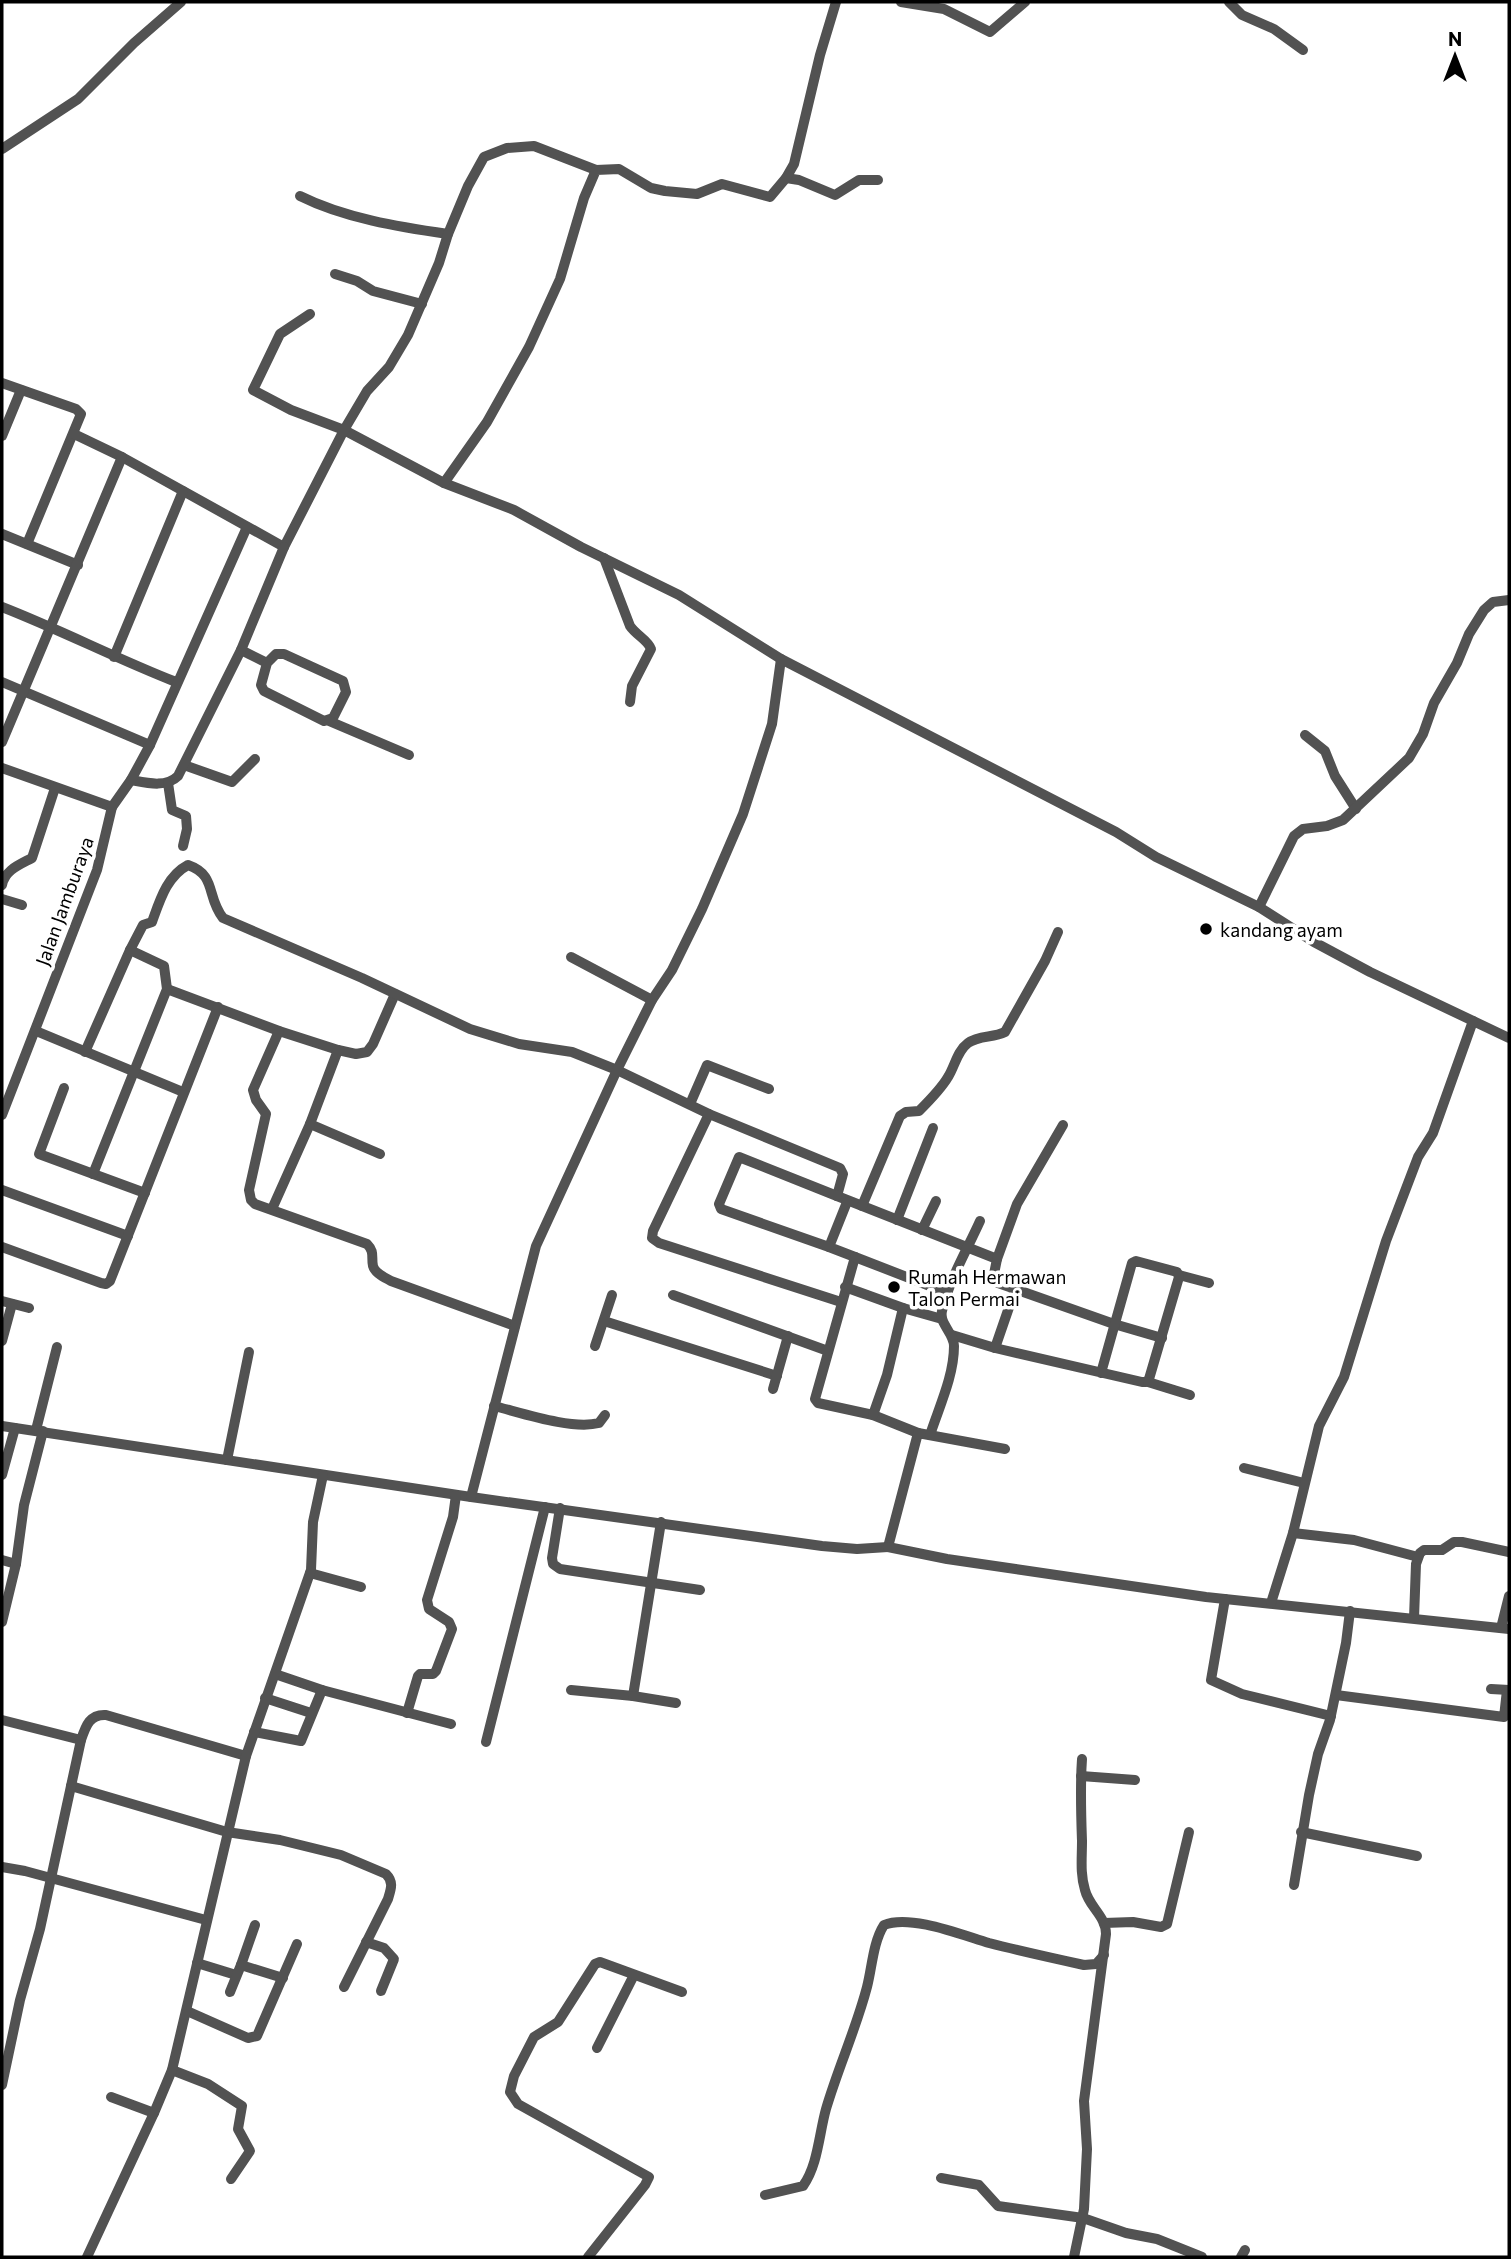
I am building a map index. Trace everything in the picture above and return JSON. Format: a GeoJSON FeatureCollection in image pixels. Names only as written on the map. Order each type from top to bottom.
{"type":"FeatureCollection","features":[{"type":"Feature","properties":{"kind":"street"},"geometry":{"type":"LineString","coordinates":[[2,149],[78,99],[134,43],[181,2]]}},
{"type":"Feature","properties":{"kind":"street"},"geometry":{"type":"LineString","coordinates":[[131,780],[168,783],[178,776],[241,650],[284,547],[344,430],[367,391],[389,367],[408,335],[439,264],[468,186],[484,157],[508,148],[534,146],[596,170],[619,169],[651,188],[697,194],[722,184],[771,197],[794,164],[820,55],[836,2]]}},
{"type":"Feature","properties":{"kind":"street"},"geometry":{"type":"LineString","coordinates":[[901,2],[934,4],[990,32],[1025,2]]}},
{"type":"Feature","properties":{"kind":"street"},"geometry":{"type":"LineString","coordinates":[[1229,2],[1242,15],[1274,29],[1303,50]]}},
{"type":"Feature","properties":{"kind":"street"},"geometry":{"type":"LineString","coordinates":[[443,484],[487,422],[529,346],[561,279],[584,198],[596,170]]}},
{"type":"Feature","properties":{"kind":"street"},"geometry":{"type":"LineString","coordinates":[[786,178],[799,180],[835,195],[859,180],[878,180]]}},
{"type":"Feature","properties":{"kind":"street"},"geometry":{"type":"LineString","coordinates":[[300,196],[358,216],[448,234]]}},
{"type":"Feature","properties":{"kind":"street"},"geometry":{"type":"LineString","coordinates":[[335,274],[357,281],[373,291],[422,304]]}},
{"type":"Feature","properties":{"kind":"street"},"geometry":{"type":"LineString","coordinates":[[310,314],[280,334],[253,390],[291,410],[344,430],[443,484],[514,510],[679,595],[781,659],[1116,832],[1156,857],[1259,907],[1314,942],[1370,972],[1509,1038]]}},
{"type":"Feature","properties":{"kind":"street"},"geometry":{"type":"LineString","coordinates":[[2,383],[80,412],[81,419],[27,544]]}},
{"type":"Feature","properties":{"kind":"street"},"geometry":{"type":"LineString","coordinates":[[2,436],[21,390]]}},
{"type":"Feature","properties":{"kind":"street"},"geometry":{"type":"LineString","coordinates":[[74,434],[122,457],[284,547]]}},
{"type":"Feature","properties":{"kind":"street"},"geometry":{"type":"LineString","coordinates":[[2,742],[122,457]]}},
{"type":"Feature","properties":{"kind":"street"},"geometry":{"type":"LineString","coordinates":[[114,657],[183,491]]}},
{"type":"Feature","properties":{"kind":"street"},"geometry":{"type":"LineString","coordinates":[[2,768],[112,807],[150,745],[247,527]]}},
{"type":"Feature","properties":{"kind":"street"},"geometry":{"type":"LineString","coordinates":[[2,534],[78,565]]}},
{"type":"Feature","properties":{"kind":"street"},"geometry":{"type":"LineString","coordinates":[[604,558],[630,626],[636,636],[649,644],[651,649],[632,686],[630,702]]}},
{"type":"Feature","properties":{"kind":"street"},"geometry":{"type":"LineString","coordinates":[[1259,907],[1294,836],[1303,829],[1334,824],[1356,809],[1418,747],[1434,703],[1457,663],[1469,634],[1487,605],[1509,600]]}},
{"type":"Feature","properties":{"kind":"street"},"geometry":{"type":"LineString","coordinates":[[2,607],[52,626],[114,657],[176,682]]}},
{"type":"Feature","properties":{"kind":"street"},"geometry":{"type":"LineString","coordinates":[[241,650],[267,663]]}},
{"type":"Feature","properties":{"kind":"street"},"geometry":{"type":"LineString","coordinates":[[329,721],[346,692],[343,681],[284,654],[276,654],[267,663],[261,685],[264,691],[324,721],[409,755]]}},
{"type":"Feature","properties":{"kind":"street"},"geometry":{"type":"LineString","coordinates":[[471,1497],[536,1246],[617,1070],[702,909],[743,814],[772,724],[781,659]]}},
{"type":"Feature","properties":{"kind":"street"},"geometry":{"type":"LineString","coordinates":[[2,682],[150,745]]}},
{"type":"Feature","properties":{"kind":"street"},"geometry":{"type":"LineString","coordinates":[[1305,735],[1325,751],[1335,776],[1356,809]]}},
{"type":"Feature","properties":{"kind":"street"},"geometry":{"type":"LineString","coordinates":[[184,765],[232,782],[255,759]]}},
{"type":"Feature","properties":{"kind":"street"},"geometry":{"type":"LineString","coordinates":[[168,783],[172,810],[186,816],[187,829],[183,846]]}},
{"type":"Feature","properties":{"kind":"street"},"geometry":{"type":"LineString","coordinates":[[2,885],[9,871],[28,860],[30,844],[52,787]]}},
{"type":"Feature","properties":{"kind":"street","name":"Jalan Jamburaya"},"geometry":{"type":"LineString","coordinates":[[2,1115],[97,870],[112,807]]}},
{"type":"Feature","properties":{"kind":"street"},"geometry":{"type":"LineString","coordinates":[[85,1052],[143,925],[152,922],[163,892],[178,870],[188,866],[201,870],[217,910],[223,918],[470,1029],[519,1044],[572,1052],[617,1070],[709,1114],[841,1168],[843,1174],[836,1196]]}},
{"type":"Feature","properties":{"kind":"street"},"geometry":{"type":"LineString","coordinates":[[2,898],[22,905]]}},
{"type":"Feature","properties":{"kind":"street"},"geometry":{"type":"LineString","coordinates":[[862,1206],[900,1116],[906,1112],[919,1111],[927,1103],[949,1076],[958,1054],[966,1044],[979,1037],[1005,1032],[1058,932]]}},
{"type":"Feature","properties":{"kind":"street"},"geometry":{"type":"LineString","coordinates":[[93,1174],[167,989],[164,966],[130,950]]}},
{"type":"Feature","properties":{"kind":"street"},"geometry":{"type":"LineString","coordinates":[[570,957],[652,1000]]}},
{"type":"Feature","properties":{"kind":"street"},"geometry":{"type":"LineString","coordinates":[[167,989],[279,1031],[356,1054],[367,1052],[373,1044],[395,994]]}},
{"type":"Feature","properties":{"kind":"street"},"geometry":{"type":"LineString","coordinates":[[2,1247],[106,1284],[110,1281],[218,1007]]}},
{"type":"Feature","properties":{"kind":"street"},"geometry":{"type":"LineString","coordinates":[[1270,1603],[1293,1533],[1319,1426],[1344,1377],[1386,1241],[1418,1157],[1433,1133],[1473,1021]]}},
{"type":"Feature","properties":{"kind":"street"},"geometry":{"type":"LineString","coordinates":[[36,1031],[183,1092]]}},
{"type":"Feature","properties":{"kind":"street"},"geometry":{"type":"LineString","coordinates":[[279,1031],[253,1090],[256,1100],[266,1114],[249,1190],[254,1204],[367,1244],[373,1252],[373,1266],[376,1271],[391,1281],[515,1326]]}},
{"type":"Feature","properties":{"kind":"street"},"geometry":{"type":"LineString","coordinates":[[272,1209],[310,1124],[338,1049]]}},
{"type":"Feature","properties":{"kind":"street"},"geometry":{"type":"LineString","coordinates":[[690,1104],[707,1065],[769,1089]]}},
{"type":"Feature","properties":{"kind":"street"},"geometry":{"type":"LineString","coordinates":[[64,1088],[38,1154],[145,1193]]}},
{"type":"Feature","properties":{"kind":"street"},"geometry":{"type":"LineString","coordinates":[[709,1114],[653,1231],[653,1238],[659,1243],[841,1302]]}},
{"type":"Feature","properties":{"kind":"street"},"geometry":{"type":"LineString","coordinates":[[310,1124],[380,1154]]}},
{"type":"Feature","properties":{"kind":"street"},"geometry":{"type":"LineString","coordinates":[[1063,1125],[1017,1204],[997,1259],[994,1274],[996,1280],[1015,1290],[1162,1338]]}},
{"type":"Feature","properties":{"kind":"street"},"geometry":{"type":"LineString","coordinates":[[897,1220],[933,1128]]}},
{"type":"Feature","properties":{"kind":"street"},"geometry":{"type":"LineString","coordinates":[[948,1293],[830,1247],[721,1209],[719,1204],[739,1157],[847,1202],[997,1259]]}},
{"type":"Feature","properties":{"kind":"street"},"geometry":{"type":"LineString","coordinates":[[2,1190],[128,1236]]}},
{"type":"Feature","properties":{"kind":"street"},"geometry":{"type":"LineString","coordinates":[[922,1230],[936,1201]]}},
{"type":"Feature","properties":{"kind":"street"},"geometry":{"type":"LineString","coordinates":[[830,1247],[847,1202]]}},
{"type":"Feature","properties":{"kind":"street"},"geometry":{"type":"LineString","coordinates":[[888,1547],[924,1434],[952,1361],[952,1335],[941,1314],[980,1221]]}},
{"type":"Feature","properties":{"kind":"street"},"geometry":{"type":"LineString","coordinates":[[855,1257],[816,1401],[873,1415],[924,1434],[1005,1449]]}},
{"type":"Feature","properties":{"kind":"street"},"geometry":{"type":"LineString","coordinates":[[1101,1373],[1133,1262],[1209,1283]]}},
{"type":"Feature","properties":{"kind":"street"},"geometry":{"type":"LineString","coordinates":[[1148,1382],[1179,1275]]}},
{"type":"Feature","properties":{"kind":"street"},"geometry":{"type":"LineString","coordinates":[[845,1287],[942,1319]]}},
{"type":"Feature","properties":{"kind":"street"},"geometry":{"type":"LineString","coordinates":[[995,1348],[1015,1290]]}},
{"type":"Feature","properties":{"kind":"street"},"geometry":{"type":"LineString","coordinates":[[595,1346],[612,1295]]}},
{"type":"Feature","properties":{"kind":"street"},"geometry":{"type":"LineString","coordinates":[[673,1295],[828,1351]]}},
{"type":"Feature","properties":{"kind":"street"},"geometry":{"type":"LineString","coordinates":[[2,1341],[7,1302],[29,1308]]}},
{"type":"Feature","properties":{"kind":"street"},"geometry":{"type":"LineString","coordinates":[[873,1415],[887,1375],[903,1308]]}},
{"type":"Feature","properties":{"kind":"street"},"geometry":{"type":"LineString","coordinates":[[604,1321],[777,1376]]}},
{"type":"Feature","properties":{"kind":"street"},"geometry":{"type":"LineString","coordinates":[[773,1389],[788,1335]]}},
{"type":"Feature","properties":{"kind":"street"},"geometry":{"type":"LineString","coordinates":[[952,1335],[995,1348],[1148,1382],[1190,1395]]}},
{"type":"Feature","properties":{"kind":"street"},"geometry":{"type":"LineString","coordinates":[[2,1617],[16,1564],[24,1505],[57,1347]]}},
{"type":"Feature","properties":{"kind":"street"},"geometry":{"type":"LineString","coordinates":[[227,1460],[248,1352]]}},
{"type":"Feature","properties":{"kind":"street"},"geometry":{"type":"LineString","coordinates":[[495,1406],[554,1421],[593,1425],[600,1423],[605,1415]]}},
{"type":"Feature","properties":{"kind":"street"},"geometry":{"type":"LineString","coordinates":[[2,1426],[456,1495],[822,1546],[857,1549],[888,1547],[1104,1583],[1225,1599],[1505,1628],[1509,1596]]}},
{"type":"Feature","properties":{"kind":"street"},"geometry":{"type":"LineString","coordinates":[[2,1475],[15,1428]]}},
{"type":"Feature","properties":{"kind":"street"},"geometry":{"type":"LineString","coordinates":[[1244,1468],[1304,1483]]}},
{"type":"Feature","properties":{"kind":"street"},"geometry":{"type":"LineString","coordinates":[[87,2257],[155,2113],[172,2070],[246,1756],[310,1573],[313,1522],[323,1475]]}},
{"type":"Feature","properties":{"kind":"street"},"geometry":{"type":"LineString","coordinates":[[407,1713],[418,1676],[436,1671],[452,1629],[450,1622],[429,1609],[427,1600],[453,1517],[456,1495]]}},
{"type":"Feature","properties":{"kind":"street"},"geometry":{"type":"LineString","coordinates":[[486,1742],[545,1507]]}},
{"type":"Feature","properties":{"kind":"street"},"geometry":{"type":"LineString","coordinates":[[560,1508],[552,1558],[556,1567],[699,1590]]}},
{"type":"Feature","properties":{"kind":"street"},"geometry":{"type":"LineString","coordinates":[[633,1696],[661,1522]]}},
{"type":"Feature","properties":{"kind":"street"},"geometry":{"type":"LineString","coordinates":[[1293,1533],[1354,1540],[1418,1557]]}},
{"type":"Feature","properties":{"kind":"street"},"geometry":{"type":"LineString","coordinates":[[1413,1618],[1418,1557],[1424,1550],[1442,1550],[1454,1542],[1462,1542],[1509,1552]]}},
{"type":"Feature","properties":{"kind":"street"},"geometry":{"type":"LineString","coordinates":[[2,1560],[16,1564]]}},
{"type":"Feature","properties":{"kind":"street"},"geometry":{"type":"LineString","coordinates":[[310,1573],[361,1587]]}},
{"type":"Feature","properties":{"kind":"street"},"geometry":{"type":"LineString","coordinates":[[1225,1599],[1211,1680],[1242,1694],[1331,1716]]}},
{"type":"Feature","properties":{"kind":"street"},"geometry":{"type":"LineString","coordinates":[[1294,1885],[1301,1832],[1318,1754],[1336,1695],[1350,1611]]}},
{"type":"Feature","properties":{"kind":"street"},"geometry":{"type":"LineString","coordinates":[[275,1674],[322,1690],[451,1724]]}},
{"type":"Feature","properties":{"kind":"street"},"geometry":{"type":"LineString","coordinates":[[1336,1695],[1506,1717],[1508,1690],[1491,1689]]}},
{"type":"Feature","properties":{"kind":"street"},"geometry":{"type":"LineString","coordinates":[[254,1732],[300,1741],[322,1690]]}},
{"type":"Feature","properties":{"kind":"street"},"geometry":{"type":"LineString","coordinates":[[571,1690],[676,1703]]}},
{"type":"Feature","properties":{"kind":"street"},"geometry":{"type":"LineString","coordinates":[[265,1698],[311,1713]]}},
{"type":"Feature","properties":{"kind":"street"},"geometry":{"type":"LineString","coordinates":[[2,2085],[20,2000],[40,1929],[81,1740],[91,1718],[97,1714],[106,1715],[246,1756]]}},
{"type":"Feature","properties":{"kind":"street"},"geometry":{"type":"LineString","coordinates":[[2,1720],[81,1740]]}},
{"type":"Feature","properties":{"kind":"street"},"geometry":{"type":"LineString","coordinates":[[1074,2257],[1083,2218],[1087,2149],[1084,2101],[1104,1955],[1104,1923],[1092,1908],[1082,1879],[1079,1812],[1082,1759]]}},
{"type":"Feature","properties":{"kind":"street"},"geometry":{"type":"LineString","coordinates":[[1081,1776],[1135,1780]]}},
{"type":"Feature","properties":{"kind":"street"},"geometry":{"type":"LineString","coordinates":[[71,1786],[227,1832],[280,1840],[341,1855],[386,1874],[391,1879],[388,1899],[344,1987]]}},
{"type":"Feature","properties":{"kind":"street"},"geometry":{"type":"LineString","coordinates":[[1104,1923],[1133,1922],[1161,1927],[1167,1924],[1189,1832]]}},
{"type":"Feature","properties":{"kind":"street"},"geometry":{"type":"LineString","coordinates":[[1301,1832],[1417,1856]]}},
{"type":"Feature","properties":{"kind":"street"},"geometry":{"type":"LineString","coordinates":[[2,1867],[206,1920]]}},
{"type":"Feature","properties":{"kind":"street"},"geometry":{"type":"LineString","coordinates":[[765,2195],[803,2186],[806,2181],[884,1925],[897,1922],[934,1926],[990,1943],[1084,1965],[1096,1964],[1104,1955]]}},
{"type":"Feature","properties":{"kind":"street"},"geometry":{"type":"LineString","coordinates":[[230,1992],[255,1925]]}},
{"type":"Feature","properties":{"kind":"street"},"geometry":{"type":"LineString","coordinates":[[366,1942],[384,1948],[394,1959],[381,1991]]}},
{"type":"Feature","properties":{"kind":"street"},"geometry":{"type":"LineString","coordinates":[[187,2011],[248,2038],[257,2036],[297,1944]]}},
{"type":"Feature","properties":{"kind":"street"},"geometry":{"type":"LineString","coordinates":[[588,2257],[649,2177],[518,2105],[512,2098],[511,2085],[534,2037],[558,2022],[595,1964],[600,1962],[682,1992]]}},
{"type":"Feature","properties":{"kind":"street"},"geometry":{"type":"LineString","coordinates":[[197,1963],[283,1978]]}},
{"type":"Feature","properties":{"kind":"street"},"geometry":{"type":"LineString","coordinates":[[597,2048],[634,1975]]}},
{"type":"Feature","properties":{"kind":"street"},"geometry":{"type":"LineString","coordinates":[[172,2070],[208,2084],[242,2106],[238,2129],[250,2151],[231,2179]]}},
{"type":"Feature","properties":{"kind":"street"},"geometry":{"type":"LineString","coordinates":[[111,2097],[155,2113]]}},
{"type":"Feature","properties":{"kind":"street"},"geometry":{"type":"LineString","coordinates":[[941,2178],[979,2185],[998,2206],[1083,2218],[1126,2233],[1157,2239],[1202,2257]]}},
{"type":"Feature","properties":{"kind":"place","name":"kandang ayam"},"geometry":{"type":"Point","coordinates":[1206,929]}},
{"type":"Feature","properties":{"kind":"place","name":"Rumah Hermawan Talon Permai"},"geometry":{"type":"Point","coordinates":[894,1287]}}]}
